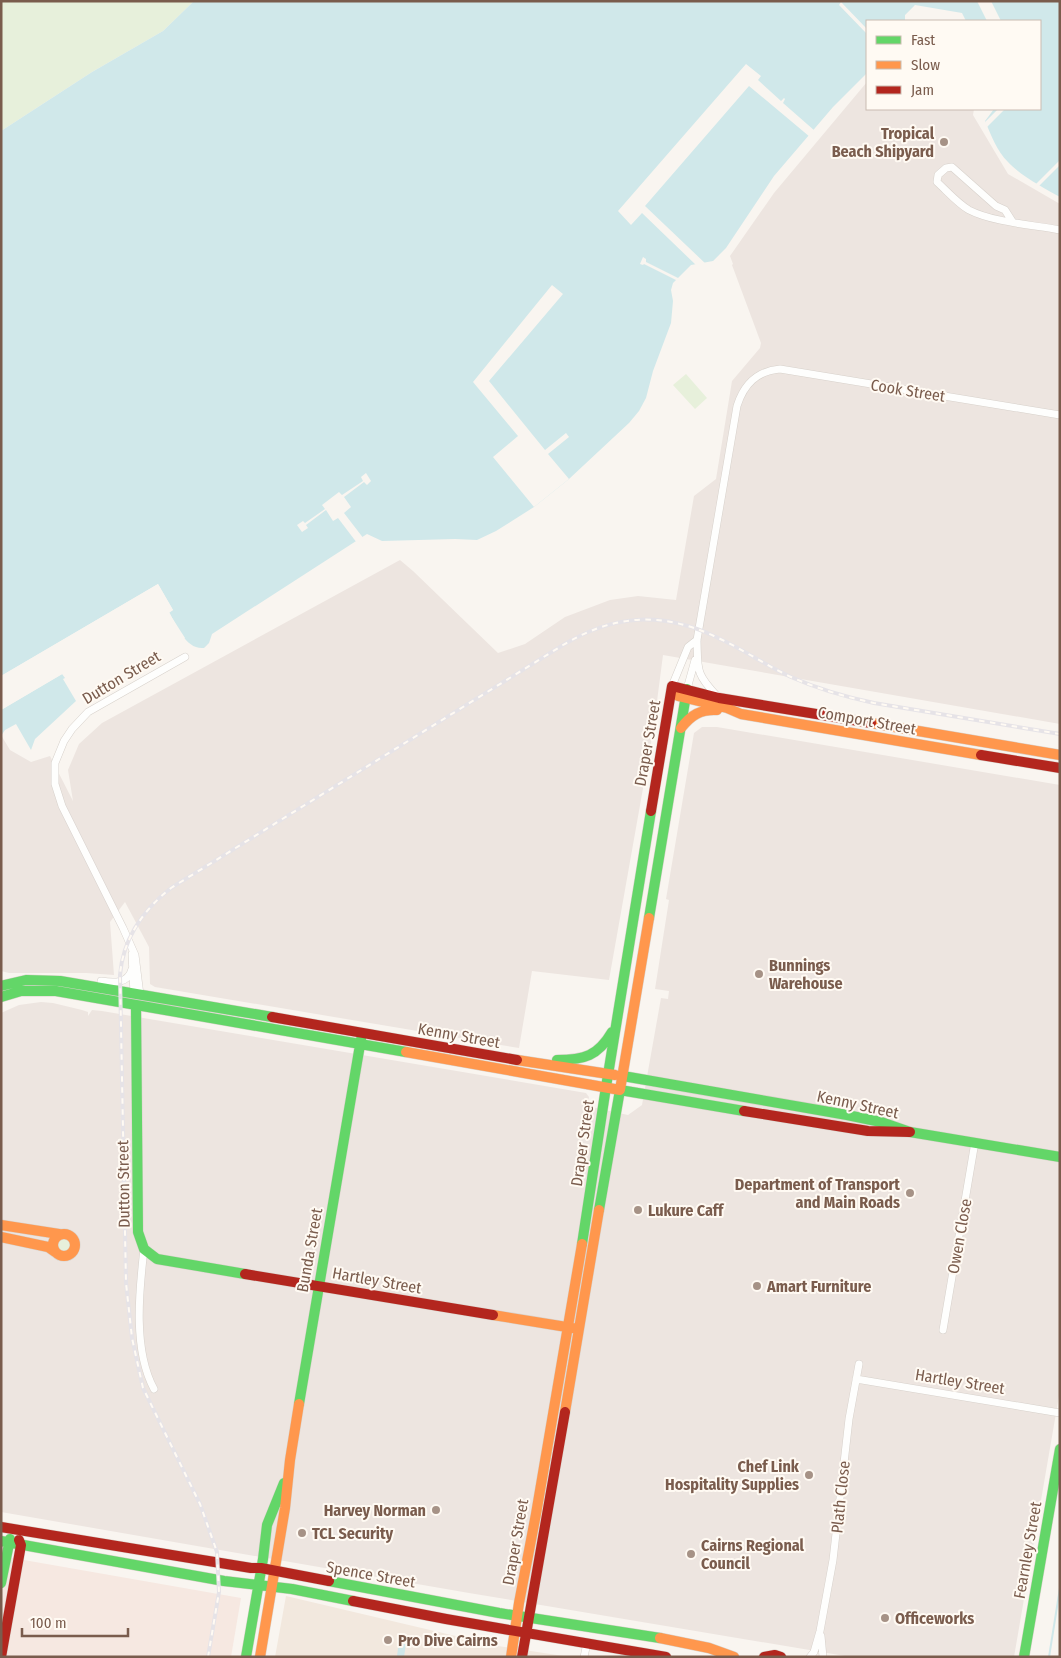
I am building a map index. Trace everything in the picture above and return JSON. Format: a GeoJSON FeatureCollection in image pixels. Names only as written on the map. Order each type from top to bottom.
{"type":"FeatureCollection","features":[{"type":"Feature","properties":{"kind":"main road","name":"Comport Street"},"geometry":{"type":"LineString","coordinates":[[672,691],[1060,755]]}},
{"type":"Feature","properties":{"kind":"main road","name":"Draper Street"},"geometry":{"type":"LineString","coordinates":[[512,1657],[517,1615],[587,1216],[615,1028],[672,691]]}},
{"type":"Feature","properties":{"kind":"main road","name":"Comport Street"},"geometry":{"type":"LineString","coordinates":[[686,694],[741,714],[1060,768]]}},
{"type":"Feature","properties":{"kind":"main road","name":"Draper Street"},"geometry":{"type":"LineString","coordinates":[[522,1657],[623,1076],[686,694]]}},
{"type":"Feature","properties":{"kind":"main road"},"geometry":{"type":"LineString","coordinates":[[680,730],[692,715],[706,709],[741,714]]}},
{"type":"Feature","properties":{"kind":"main road","name":"Kenny Street"},"geometry":{"type":"LineString","coordinates":[[1,986],[17,981],[34,979],[69,982],[490,1056],[623,1076],[847,1115],[881,1122],[910,1132]]}},
{"type":"Feature","properties":{"kind":"main road","name":"Kenny Street"},"geometry":{"type":"LineString","coordinates":[[1,997],[22,991],[43,990],[868,1131],[910,1132],[1060,1157]]}},
{"type":"Feature","properties":{"kind":"main road","name":"Dutton Street"},"geometry":{"type":"LineString","coordinates":[[137,994],[138,1232],[144,1248]]}},
{"type":"Feature","properties":{"kind":"main road"},"geometry":{"type":"LineString","coordinates":[[490,1056],[582,1059],[598,1051],[609,1039],[615,1028]]}},
{"type":"Feature","properties":{"kind":"main road","name":"Bunda Street"},"geometry":{"type":"LineString","coordinates":[[260,1657],[286,1501],[288,1473],[362,1032]]}},
{"type":"Feature","properties":{"kind":"main road"},"geometry":{"type":"LineString","coordinates":[[1,1225],[67,1234],[75,1246],[72,1253],[61,1256],[48,1247],[1,1237]]}},
{"type":"Feature","properties":{"kind":"main road"},"geometry":{"type":"LineString","coordinates":[[24,1229],[31,1236],[33,1243]]}},
{"type":"Feature","properties":{"kind":"main road"},"geometry":{"type":"LineString","coordinates":[[55,1252],[53,1242],[59,1234]]}},
{"type":"Feature","properties":{"kind":"main road","name":"Hartley Street"},"geometry":{"type":"LineString","coordinates":[[144,1248],[158,1259],[579,1329]]}},
{"type":"Feature","properties":{"kind":"main road","name":"Fearnley Street"},"geometry":{"type":"LineString","coordinates":[[1024,1656],[1060,1449]]}},
{"type":"Feature","properties":{"kind":"main road","name":"Bunda Street"},"geometry":{"type":"LineString","coordinates":[[246,1657],[267,1525],[288,1473]]}},
{"type":"Feature","properties":{"kind":"main road","name":"Spence Street"},"geometry":{"type":"LineString","coordinates":[[1,1527],[250,1568],[261,1568],[705,1647],[734,1657]]}},
{"type":"Feature","properties":{"kind":"main road"},"geometry":{"type":"LineString","coordinates":[[1,1583],[4,1542],[16,1530],[21,1545],[1,1657]]}},
{"type":"Feature","properties":{"kind":"main road","name":"Spence Street"},"geometry":{"type":"LineString","coordinates":[[4,1542],[224,1581],[272,1586],[646,1655],[666,1657]]}},
{"type":"Feature","properties":{"kind":"main road"},"geometry":{"type":"LineString","coordinates":[[765,1657],[775,1655],[781,1657]]}},
{"type":"Feature","properties":{"kind":"street"},"geometry":{"type":"LineString","coordinates":[[1012,222],[1005,210],[996,206],[952,167],[946,168],[938,175],[937,182],[967,209],[981,215],[1012,222],[1060,230]]}},
{"type":"Feature","properties":{"kind":"street","name":"Cook Street"},"geometry":{"type":"LineString","coordinates":[[757,376],[766,371],[780,369],[1060,415]]}},
{"type":"Feature","properties":{"kind":"street","name":"Draper Street"},"geometry":{"type":"LineString","coordinates":[[719,698],[707,686],[699,672],[696,640],[737,406],[744,387],[757,376]]}},
{"type":"Feature","properties":{"kind":"street","name":"Draper Street"},"geometry":{"type":"LineString","coordinates":[[672,691],[688,647],[696,640]]}},
{"type":"Feature","properties":{"kind":"street","name":"Draper Street"},"geometry":{"type":"LineString","coordinates":[[686,694],[697,652]]}},
{"type":"Feature","properties":{"kind":"street","name":"Dutton Street"},"geometry":{"type":"LineString","coordinates":[[137,994],[136,960],[130,944],[62,806],[55,784],[56,763],[64,741],[76,724],[88,712],[185,657]]}},
{"type":"Feature","properties":{"kind":"street","name":"Dutton Street"},"geometry":{"type":"LineString","coordinates":[[130,944],[137,994]]}},
{"type":"Feature","properties":{"kind":"street"},"geometry":{"type":"LineString","coordinates":[[69,982],[85,979],[109,983],[118,982],[129,977],[132,969]]}},
{"type":"Feature","properties":{"kind":"street","name":"Owen Close"},"geometry":{"type":"LineString","coordinates":[[943,1330],[975,1142]]}},
{"type":"Feature","properties":{"kind":"street","name":"Dutton Street"},"geometry":{"type":"LineString","coordinates":[[144,1248],[140,1278],[140,1339],[144,1366],[154,1389]]}},
{"type":"Feature","properties":{"kind":"street","name":"Plath Close"},"geometry":{"type":"LineString","coordinates":[[810,1657],[814,1652],[820,1630],[833,1560],[849,1419],[858,1364]]}},
{"type":"Feature","properties":{"kind":"street","name":"Hartley Street"},"geometry":{"type":"LineString","coordinates":[[856,1379],[1060,1413]]}},
{"type":"Feature","properties":{"kind":"street","name":"Plath Close"},"geometry":{"type":"LineString","coordinates":[[820,1630],[823,1657]]}},
{"type":"Feature","properties":{"kind":"street"},"geometry":{"type":"LineString","coordinates":[[584,1657],[587,1643]]}},
{"type":"Feature","properties":{"kind":"shaded area"},"geometry":{"type":"Polygon","coordinates":[[[866,83],[866,110],[974,110],[973,115],[1008,174],[1060,204],[1060,724],[663,655],[653,732],[609,980],[532,971],[519,1048],[155,987],[150,984],[149,947],[125,902],[110,922],[114,975],[9,973],[1,971],[1,735],[10,750],[31,762],[50,756],[73,801],[68,770],[79,744],[102,723],[400,560],[498,653],[525,644],[565,617],[610,600],[638,596],[676,600],[694,496],[716,479],[732,381],[760,348],[761,343],[730,256],[774,193],[866,83]]]}},
{"type":"Feature","properties":{"kind":"shaded area"},"geometry":{"type":"Polygon","coordinates":[[[702,727],[717,727],[1060,785],[1060,1390],[1014,1657],[851,1657],[1,1512],[1,1013],[19,1005],[41,1002],[53,1003],[88,1012],[88,1016],[92,1010],[102,1011],[586,1093],[589,1097],[587,1106],[628,1115],[642,1105],[661,998],[668,999],[669,991],[655,989],[669,900],[666,899],[694,733],[702,727]]]}},
{"type":"Feature","properties":{"kind":"shaded area"},"geometry":{"type":"Polygon","coordinates":[[[1,1556],[241,1598],[231,1657],[1,1657],[1,1556]]]}},
{"type":"Feature","properties":{"kind":"shaded area"},"geometry":{"type":"Polygon","coordinates":[[[286,1596],[498,1646],[570,1657],[275,1657],[286,1596]]]}},
{"type":"Feature","properties":{"kind":"green space"},"geometry":{"type":"Polygon","coordinates":[[[1,1],[194,1],[163,31],[92,72],[1,131],[1,1]]]}},
{"type":"Feature","properties":{"kind":"green space"},"geometry":{"type":"Polygon","coordinates":[[[686,374],[707,398],[695,409],[673,385],[686,374]]]}},
{"type":"Feature","properties":{"kind":"green space"},"geometry":{"type":"Polygon","coordinates":[[[62,1239],[66,1239],[70,1245],[66,1251],[62,1251],[58,1247],[58,1243],[62,1239]]]}},
{"type":"Feature","properties":{"kind":"water"},"geometry":{"type":"Polygon","coordinates":[[[194,1],[1060,1],[1060,197],[1013,167],[1004,158],[997,148],[985,121],[993,110],[1041,110],[1041,20],[966,20],[962,13],[915,5],[905,15],[905,20],[866,20],[866,74],[833,107],[774,176],[726,248],[713,261],[691,265],[673,283],[671,290],[673,301],[671,323],[653,371],[646,398],[639,411],[629,423],[569,479],[534,507],[496,531],[477,540],[382,541],[367,534],[212,634],[209,643],[204,648],[192,645],[183,636],[169,612],[173,610],[158,584],[1,676],[1,131],[92,72],[163,31],[194,1]]]}},
{"type":"Feature","properties":{"kind":"water"},"geometry":{"type":"Polygon","coordinates":[[[62,674],[76,701],[35,739],[31,750],[16,724],[5,730],[1,736],[1,710],[62,674]]]}},
{"type":"Feature","properties":{"kind":"water"},"geometry":{"type":"Polygon","coordinates":[[[399,1642],[406,1644],[404,1657],[397,1656],[399,1642]]]}},
{"type":"Feature","properties":{"kind":"pier"},"geometry":{"type":"Polygon","coordinates":[[[977,1],[991,1],[1000,20],[986,20],[977,1]]]}},
{"type":"Feature","properties":{"kind":"pier"},"geometry":{"type":"Polygon","coordinates":[[[841,2],[866,28],[866,33],[839,5],[841,2]]]}},
{"type":"Feature","properties":{"kind":"pier"},"geometry":{"type":"Polygon","coordinates":[[[746,64],[761,76],[758,80],[781,101],[784,98],[783,103],[815,131],[810,137],[749,86],[645,206],[707,265],[697,266],[642,213],[631,225],[618,211],[746,64]]]}},
{"type":"Feature","properties":{"kind":"pier"},"geometry":{"type":"Polygon","coordinates":[[[997,110],[1004,110],[987,127],[985,122],[997,110]]]}},
{"type":"Feature","properties":{"kind":"pier"},"geometry":{"type":"Polygon","coordinates":[[[1060,160],[1060,165],[1038,187],[1035,185],[1060,160]]]}},
{"type":"Feature","properties":{"kind":"pier"},"geometry":{"type":"Polygon","coordinates":[[[643,257],[646,259],[646,262],[680,279],[678,281],[644,264],[640,264],[643,257]]]}},
{"type":"Feature","properties":{"kind":"pier"},"geometry":{"type":"Polygon","coordinates":[[[552,285],[563,294],[489,381],[545,450],[566,433],[569,437],[548,454],[569,479],[534,507],[493,457],[518,436],[473,382],[552,285]]]}},
{"type":"Feature","properties":{"kind":"pier"},"geometry":{"type":"Polygon","coordinates":[[[366,473],[371,481],[367,485],[364,482],[344,497],[351,507],[344,513],[364,539],[357,543],[338,518],[333,521],[326,510],[306,525],[308,528],[302,532],[297,525],[303,521],[305,523],[325,509],[322,505],[339,492],[342,495],[363,481],[361,477],[366,473]]]}},
{"type":"Feature","properties":{"kind":"pier"},"geometry":{"type":"Polygon","coordinates":[[[158,584],[173,610],[169,613],[185,638],[182,640],[167,614],[169,609],[157,587],[1,679],[1,676],[158,584]]]}},
{"type":"Feature","properties":{"kind":"pier"},"geometry":{"type":"Polygon","coordinates":[[[61,672],[64,673],[1,710],[1,707],[61,672]]]}},
{"type":"Feature","properties":{"kind":"waterway"},"geometry":{"type":"LineString","coordinates":[[1049,1657],[1060,1588]]}},
{"type":"Feature","properties":{"kind":"railway"},"geometry":{"type":"LineString","coordinates":[[208,1657],[219,1592],[217,1552],[200,1504],[143,1388],[132,1338],[126,1283],[120,975],[125,949],[130,937],[143,916],[152,906],[171,888],[563,645],[600,627],[619,622],[656,620],[694,628],[724,641],[791,677],[853,698],[1060,734]]}},
{"type":"Feature","properties":{"kind":"traffic: fast"},"geometry":{"type":"LineString","coordinates":[[649,918],[687,689]]}},
{"type":"Feature","properties":{"kind":"traffic: fast"},"geometry":{"type":"LineString","coordinates":[[606,1087],[651,811]]}},
{"type":"Feature","properties":{"kind":"traffic: fast"},"geometry":{"type":"LineString","coordinates":[[1,986],[26,980],[60,981],[272,1017]]}},
{"type":"Feature","properties":{"kind":"traffic: fast"},"geometry":{"type":"LineString","coordinates":[[1,997],[21,991],[56,991],[406,1052]]}},
{"type":"Feature","properties":{"kind":"traffic: fast"},"geometry":{"type":"LineString","coordinates":[[136,1006],[138,1232],[144,1249],[157,1259],[245,1274]]}},
{"type":"Feature","properties":{"kind":"traffic: fast"},"geometry":{"type":"LineString","coordinates":[[557,1060],[575,1059],[589,1055],[596,1051],[612,1032]]}},
{"type":"Feature","properties":{"kind":"traffic: fast"},"geometry":{"type":"LineString","coordinates":[[299,1404],[361,1039]]}},
{"type":"Feature","properties":{"kind":"traffic: fast"},"geometry":{"type":"LineString","coordinates":[[623,1076],[847,1115],[881,1122],[910,1132],[1060,1157]]}},
{"type":"Feature","properties":{"kind":"traffic: fast"},"geometry":{"type":"LineString","coordinates":[[582,1244],[606,1087]]}},
{"type":"Feature","properties":{"kind":"traffic: fast"},"geometry":{"type":"LineString","coordinates":[[599,1210],[620,1090],[744,1111]]}},
{"type":"Feature","properties":{"kind":"traffic: fast"},"geometry":{"type":"LineString","coordinates":[[1024,1657],[1060,1449]]}},
{"type":"Feature","properties":{"kind":"traffic: fast"},"geometry":{"type":"LineString","coordinates":[[246,1657],[267,1525],[284,1483]]}},
{"type":"Feature","properties":{"kind":"traffic: fast"},"geometry":{"type":"LineString","coordinates":[[1,1583],[10,1539]]}},
{"type":"Feature","properties":{"kind":"traffic: fast"},"geometry":{"type":"LineString","coordinates":[[1,1541],[224,1581],[292,1589],[353,1601]]}},
{"type":"Feature","properties":{"kind":"traffic: fast"},"geometry":{"type":"LineString","coordinates":[[329,1581],[499,1613],[660,1638]]}},
{"type":"Feature","properties":{"kind":"traffic: slow"},"geometry":{"type":"LineString","coordinates":[[678,696],[727,708],[741,714],[981,755]]}},
{"type":"Feature","properties":{"kind":"traffic: slow"},"geometry":{"type":"LineString","coordinates":[[681,728],[697,714],[717,710]]}},
{"type":"Feature","properties":{"kind":"traffic: slow"},"geometry":{"type":"LineString","coordinates":[[871,723],[1060,755]]}},
{"type":"Feature","properties":{"kind":"traffic: slow"},"geometry":{"type":"LineString","coordinates":[[406,1052],[620,1090],[649,918]]}},
{"type":"Feature","properties":{"kind":"traffic: slow"},"geometry":{"type":"LineString","coordinates":[[517,1060],[615,1075]]}},
{"type":"Feature","properties":{"kind":"traffic: slow"},"geometry":{"type":"LineString","coordinates":[[565,1412],[599,1210]]}},
{"type":"Feature","properties":{"kind":"traffic: slow"},"geometry":{"type":"LineString","coordinates":[[1,1225],[59,1234]]}},
{"type":"Feature","properties":{"kind":"traffic: slow"},"geometry":{"type":"LineString","coordinates":[[64,1234],[72,1237],[75,1245],[72,1253],[64,1256],[56,1253],[53,1245],[56,1237],[64,1234]]}},
{"type":"Feature","properties":{"kind":"traffic: slow"},"geometry":{"type":"LineString","coordinates":[[1,1237],[48,1247],[55,1252]]}},
{"type":"Feature","properties":{"kind":"traffic: slow"},"geometry":{"type":"LineString","coordinates":[[511,1657],[582,1244]]}},
{"type":"Feature","properties":{"kind":"traffic: slow"},"geometry":{"type":"LineString","coordinates":[[493,1315],[579,1329]]}},
{"type":"Feature","properties":{"kind":"traffic: slow"},"geometry":{"type":"LineString","coordinates":[[260,1657],[285,1508],[299,1404]]}},
{"type":"Feature","properties":{"kind":"traffic: slow"},"geometry":{"type":"LineString","coordinates":[[660,1638],[709,1648],[734,1657]]}},
{"type":"Feature","properties":{"kind":"traffic: jam"},"geometry":{"type":"LineString","coordinates":[[651,811],[672,686],[719,698],[871,723]]}},
{"type":"Feature","properties":{"kind":"traffic: jam"},"geometry":{"type":"LineString","coordinates":[[981,755],[1060,768]]}},
{"type":"Feature","properties":{"kind":"traffic: jam"},"geometry":{"type":"LineString","coordinates":[[272,1017],[517,1060]]}},
{"type":"Feature","properties":{"kind":"traffic: jam"},"geometry":{"type":"LineString","coordinates":[[744,1111],[868,1131],[910,1132]]}},
{"type":"Feature","properties":{"kind":"traffic: jam"},"geometry":{"type":"LineString","coordinates":[[245,1274],[493,1315]]}},
{"type":"Feature","properties":{"kind":"traffic: jam"},"geometry":{"type":"LineString","coordinates":[[522,1657],[565,1412]]}},
{"type":"Feature","properties":{"kind":"traffic: jam"},"geometry":{"type":"LineString","coordinates":[[1,1527],[251,1568],[261,1568],[329,1581]]}},
{"type":"Feature","properties":{"kind":"traffic: jam"},"geometry":{"type":"LineString","coordinates":[[1,1657],[21,1545],[19,1540]]}},
{"type":"Feature","properties":{"kind":"traffic: jam"},"geometry":{"type":"LineString","coordinates":[[353,1601],[666,1657]]}},
{"type":"Feature","properties":{"kind":"traffic: jam"},"geometry":{"type":"LineString","coordinates":[[764,1657],[775,1655],[781,1657]]}},
{"type":"Feature","properties":{"kind":"place","name":"Tropical Beach Shipyard"},"geometry":{"type":"Point","coordinates":[944,142]}},
{"type":"Feature","properties":{"kind":"place","name":"Bunnings Warehouse"},"geometry":{"type":"Point","coordinates":[759,974]}},
{"type":"Feature","properties":{"kind":"place","name":"Department of Transport and Main Roads"},"geometry":{"type":"Point","coordinates":[910,1193]}},
{"type":"Feature","properties":{"kind":"place","name":"Lukure Caff"},"geometry":{"type":"Point","coordinates":[638,1210]}},
{"type":"Feature","properties":{"kind":"place","name":"Amart Furniture"},"geometry":{"type":"Point","coordinates":[757,1286]}},
{"type":"Feature","properties":{"kind":"place","name":"Chef Link Hospitality Supplies"},"geometry":{"type":"Point","coordinates":[809,1475]}},
{"type":"Feature","properties":{"kind":"place","name":"Harvey Norman"},"geometry":{"type":"Point","coordinates":[436,1510]}},
{"type":"Feature","properties":{"kind":"place","name":"TCL Security"},"geometry":{"type":"Point","coordinates":[302,1533]}},
{"type":"Feature","properties":{"kind":"place","name":"Cairns Regional Council"},"geometry":{"type":"Point","coordinates":[691,1554]}},
{"type":"Feature","properties":{"kind":"place","name":"Officeworks"},"geometry":{"type":"Point","coordinates":[885,1618]}},
{"type":"Feature","properties":{"kind":"place","name":"Pro Dive Cairns"},"geometry":{"type":"Point","coordinates":[388,1640]}}]}
